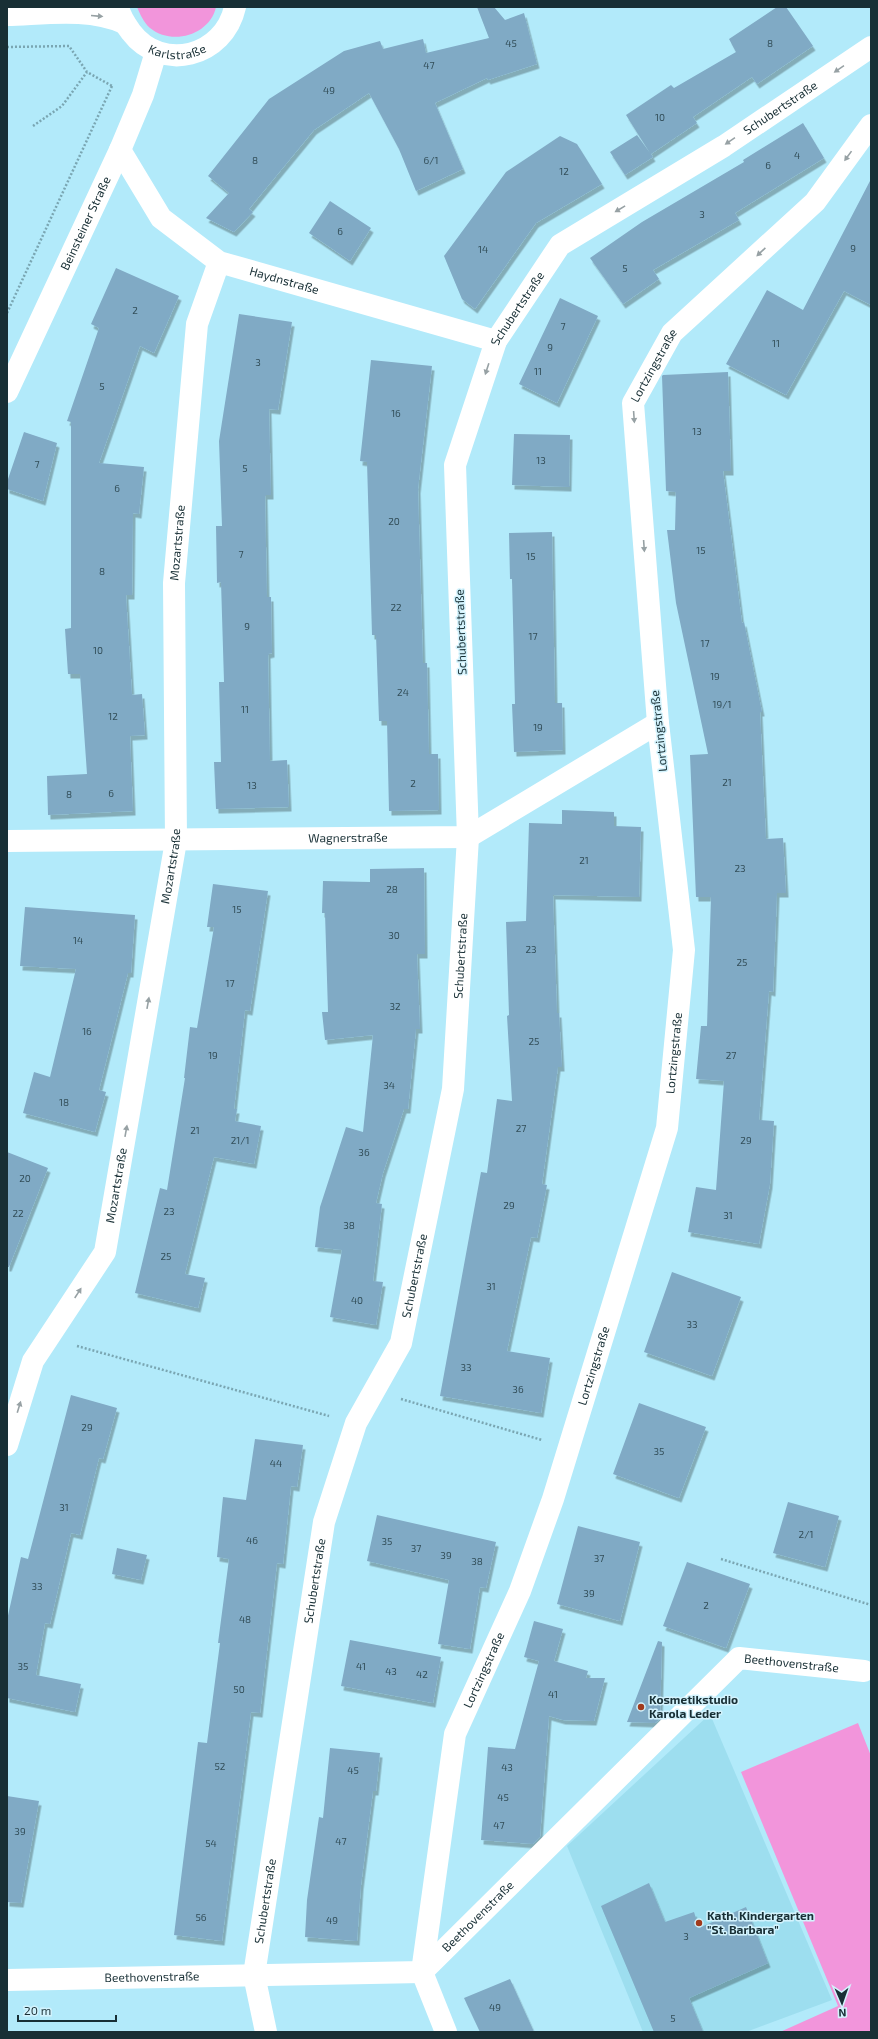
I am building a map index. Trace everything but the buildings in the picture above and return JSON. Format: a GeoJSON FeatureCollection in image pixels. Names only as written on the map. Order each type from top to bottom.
{"type":"FeatureCollection","features":[{"type":"Feature","properties":{"kind":"street","name":"Karlstraße"},"geometry":{"type":"LineString","coordinates":[[121,15],[138,42],[156,52],[174,56],[193,54],[210,46],[224,34],[233,18],[235,7]]}},
{"type":"Feature","properties":{"kind":"street"},"geometry":{"type":"LineString","coordinates":[[7,15],[69,13],[111,17],[121,15]]}},
{"type":"Feature","properties":{"kind":"street","name":"Schubertstraße"},"geometry":{"type":"LineString","coordinates":[[266,2032],[254,1975],[324,1522],[356,1423],[375,1392],[401,1343],[453,1089],[468,837],[456,466],[496,341],[560,245],[724,146],[871,47]]}},
{"type":"Feature","properties":{"kind":"street","name":"Beinsteiner Straße"},"geometry":{"type":"LineString","coordinates":[[7,392],[120,150],[143,95],[156,52]]}},
{"type":"Feature","properties":{"kind":"street","name":"Lortzingstraße"},"geometry":{"type":"LineString","coordinates":[[446,2032],[422,1972],[454,1734],[520,1591],[553,1500],[667,1128],[684,950],[658,723],[633,403],[672,333],[815,202],[871,125]]}},
{"type":"Feature","properties":{"kind":"street","name":"Haydnstraße"},"geometry":{"type":"LineString","coordinates":[[120,150],[161,218],[219,262],[496,341]]}},
{"type":"Feature","properties":{"kind":"street","name":"Mozartstraße"},"geometry":{"type":"LineString","coordinates":[[7,1445],[33,1361],[105,1252],[176,841],[174,583],[197,324],[219,262]]}},
{"type":"Feature","properties":{"kind":"street"},"geometry":{"type":"LineString","coordinates":[[468,837],[658,723]]}},
{"type":"Feature","properties":{"kind":"street","name":"Wagnerstraße"},"geometry":{"type":"LineString","coordinates":[[7,841],[176,841],[468,837]]}},
{"type":"Feature","properties":{"kind":"street","name":"Beethovenstraße"},"geometry":{"type":"LineString","coordinates":[[7,1980],[422,1972],[739,1658],[864,1671]]}},
{"type":"Feature","properties":{"kind":"path"},"geometry":{"type":"LineString","coordinates":[[7,46],[69,46],[87,72],[112,86],[7,313]]}},
{"type":"Feature","properties":{"kind":"path"},"geometry":{"type":"LineString","coordinates":[[33,126],[62,106],[87,72]]}},
{"type":"Feature","properties":{"kind":"path"},"geometry":{"type":"LineString","coordinates":[[49,1338],[356,1423]]}},
{"type":"Feature","properties":{"kind":"path"},"geometry":{"type":"LineString","coordinates":[[375,1392],[519,1433]]}},
{"type":"Feature","properties":{"kind":"path"},"geometry":{"type":"LineString","coordinates":[[721,1559],[871,1605]]}},
{"type":"Feature","properties":{"kind":"shaded area"},"geometry":{"type":"Polygon","coordinates":[[[137,7],[216,7],[212,17],[206,25],[189,35],[179,37],[159,33],[150,28],[144,21],[137,7]]]}},
{"type":"Feature","properties":{"kind":"shaded area","name":"Kath. Kindergarten \"St. Barbara\""},"geometry":{"type":"Polygon","coordinates":[[[710,1714],[832,2000],[746,2032],[643,2032],[567,1846],[710,1714]]]}},
{"type":"Feature","properties":{"kind":"shaded area"},"geometry":{"type":"Polygon","coordinates":[[[858,1723],[871,1756],[871,2032],[780,2032],[838,2006],[741,1772],[858,1723]]]}},
{"type":"Feature","properties":{"kind":"place","name":"Kosmetikstudio Karola Leder"},"geometry":{"type":"Point","coordinates":[641,1707]}},
{"type":"Feature","properties":{"kind":"place","name":"Kath. Kindergarten \"St. Barbara\""},"geometry":{"type":"Point","coordinates":[699,1923]}}]}
